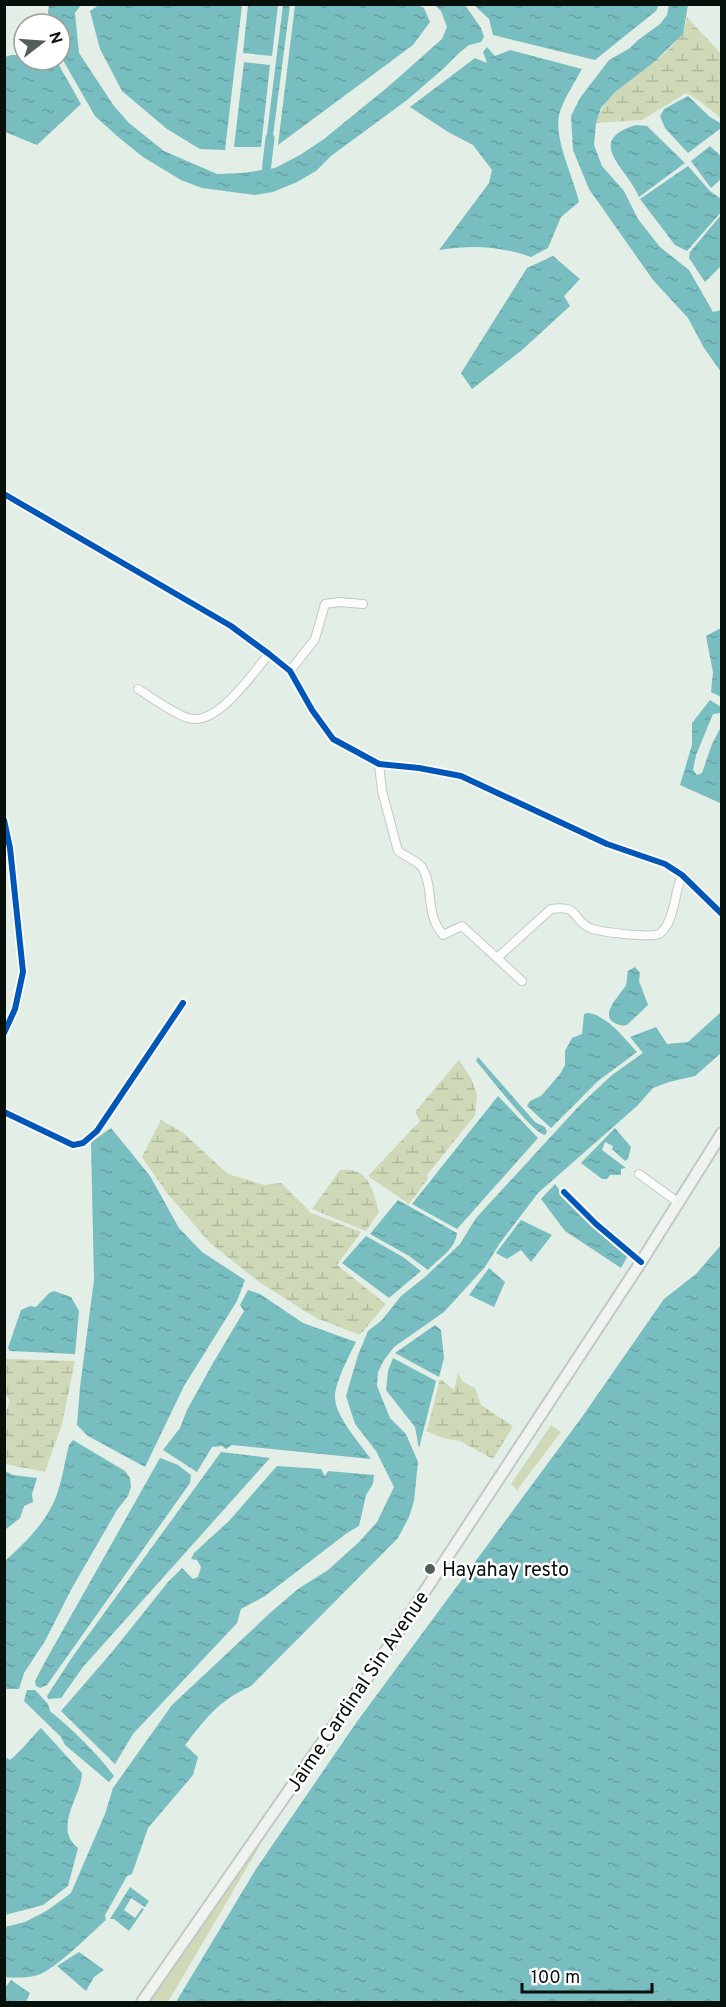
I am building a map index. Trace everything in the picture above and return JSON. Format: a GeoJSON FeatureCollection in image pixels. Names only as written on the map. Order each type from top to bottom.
{"type":"FeatureCollection","features":[{"type":"Feature","properties":{"kind":"main road","name":"Jaime Cardinal Sin Avenue"},"geometry":{"type":"LineString","coordinates":[[142,2002],[381,1658],[641,1262],[722,1133]]}},
{"type":"Feature","properties":{"kind":"street"},"geometry":{"type":"LineString","coordinates":[[4,494],[231,626],[269,654],[290,671],[312,710],[333,740],[379,764],[419,768],[461,776],[607,844],[665,864],[682,875],[722,914]]}},
{"type":"Feature","properties":{"kind":"street"},"geometry":{"type":"LineString","coordinates":[[290,671],[315,639],[325,604],[339,602],[363,604]]}},
{"type":"Feature","properties":{"kind":"street"},"geometry":{"type":"LineString","coordinates":[[138,689],[186,717],[200,720],[213,715],[241,688],[269,654]]}},
{"type":"Feature","properties":{"kind":"street"},"geometry":{"type":"LineString","coordinates":[[379,764],[382,791],[398,851],[421,866],[427,883],[435,925],[443,935],[462,926],[522,981]]}},
{"type":"Feature","properties":{"kind":"street"},"geometry":{"type":"LineString","coordinates":[[4,820],[10,848],[23,972],[15,1009],[4,1033]]}},
{"type":"Feature","properties":{"kind":"street"},"geometry":{"type":"LineString","coordinates":[[497,958],[551,909],[563,907],[574,911],[588,927],[600,931],[634,935],[658,934],[665,929],[670,918],[676,888],[682,875]]}},
{"type":"Feature","properties":{"kind":"street"},"geometry":{"type":"LineString","coordinates":[[4,1112],[73,1145],[83,1143],[98,1131],[183,1003]]}},
{"type":"Feature","properties":{"kind":"street"},"geometry":{"type":"LineString","coordinates":[[639,1174],[679,1203]]}},
{"type":"Feature","properties":{"kind":"street"},"geometry":{"type":"LineString","coordinates":[[564,1192],[596,1224],[641,1262]]}},
{"type":"Feature","properties":{"kind":"green space"},"geometry":{"type":"Polygon","coordinates":[[[687,17],[721,54],[721,118],[686,93],[642,120],[596,123],[602,108],[611,96],[671,47],[682,33],[687,17]]]}},
{"type":"Feature","properties":{"kind":"green space"},"geometry":{"type":"Polygon","coordinates":[[[459,1060],[471,1078],[477,1095],[475,1115],[428,1174],[427,1180],[409,1204],[368,1176],[420,1121],[415,1112],[459,1060]]]}},
{"type":"Feature","properties":{"kind":"green space"},"geometry":{"type":"Polygon","coordinates":[[[161,1120],[182,1132],[228,1174],[264,1185],[281,1183],[311,1213],[361,1232],[337,1265],[386,1304],[360,1335],[316,1318],[259,1282],[210,1243],[167,1193],[142,1157],[161,1120]]]}},
{"type":"Feature","properties":{"kind":"green space"},"geometry":{"type":"Polygon","coordinates":[[[340,1170],[352,1170],[360,1174],[372,1188],[379,1212],[366,1231],[312,1209],[340,1170]]]}},
{"type":"Feature","properties":{"kind":"green space"},"geometry":{"type":"Polygon","coordinates":[[[5,1359],[75,1361],[62,1424],[45,1472],[5,1464],[5,1416],[10,1400],[5,1394],[5,1359]]]}},
{"type":"Feature","properties":{"kind":"green space"},"geometry":{"type":"Polygon","coordinates":[[[458,1373],[463,1382],[475,1388],[481,1405],[513,1426],[493,1459],[460,1441],[442,1438],[427,1431],[440,1379],[454,1390],[458,1373]]]}},
{"type":"Feature","properties":{"kind":"green space"},"geometry":{"type":"Polygon","coordinates":[[[551,1425],[561,1432],[517,1490],[511,1484],[551,1425]]]}},
{"type":"Feature","properties":{"kind":"green space"},"geometry":{"type":"Polygon","coordinates":[[[273,1823],[168,2002],[148,2002],[273,1823]]]}},
{"type":"Feature","properties":{"kind":"water"},"geometry":{"type":"Polygon","coordinates":[[[416,4],[424,8],[430,22],[413,45],[278,145],[295,5],[416,4]]]}},
{"type":"Feature","properties":{"kind":"water"},"geometry":{"type":"Polygon","coordinates":[[[49,5],[81,5],[75,13],[79,53],[114,106],[129,123],[164,151],[217,174],[275,168],[324,139],[442,39],[447,27],[441,11],[435,5],[465,5],[481,28],[484,37],[481,42],[469,45],[407,100],[331,156],[316,171],[273,192],[255,195],[202,188],[181,180],[143,157],[117,136],[95,116],[70,72],[72,72],[72,12],[48,12],[49,5]]]}},
{"type":"Feature","properties":{"kind":"water"},"geometry":{"type":"Polygon","coordinates":[[[99,5],[242,5],[225,150],[200,149],[167,129],[122,91],[100,49],[90,11],[99,5]]]}},
{"type":"Feature","properties":{"kind":"water"},"geometry":{"type":"Polygon","coordinates":[[[248,5],[278,5],[272,56],[243,53],[248,5]]]}},
{"type":"Feature","properties":{"kind":"water"},"geometry":{"type":"Polygon","coordinates":[[[283,5],[290,5],[271,151],[265,150],[283,5]]]}},
{"type":"Feature","properties":{"kind":"water"},"geometry":{"type":"Polygon","coordinates":[[[474,5],[659,5],[656,11],[595,60],[493,35],[489,19],[474,5]]]}},
{"type":"Feature","properties":{"kind":"water"},"geometry":{"type":"Polygon","coordinates":[[[669,5],[688,5],[683,34],[654,62],[615,92],[601,108],[596,123],[594,145],[602,166],[624,191],[638,219],[660,247],[689,270],[713,312],[721,310],[721,372],[704,348],[688,318],[653,280],[589,189],[573,150],[571,116],[580,98],[609,60],[630,48],[660,24],[667,15],[669,5]]]}},
{"type":"Feature","properties":{"kind":"water"},"geometry":{"type":"Polygon","coordinates":[[[487,47],[495,56],[510,50],[582,69],[563,103],[558,125],[562,147],[579,202],[561,217],[548,248],[531,257],[486,248],[463,247],[439,250],[489,183],[492,170],[473,145],[410,107],[475,58],[487,63],[483,52],[487,47]]]}},
{"type":"Feature","properties":{"kind":"water"},"geometry":{"type":"Polygon","coordinates":[[[12,55],[12,72],[63,72],[81,104],[37,145],[5,132],[5,57],[12,55]]]}},
{"type":"Feature","properties":{"kind":"water"},"geometry":{"type":"Polygon","coordinates":[[[244,62],[270,65],[261,147],[234,147],[244,62]]]}},
{"type":"Feature","properties":{"kind":"water"},"geometry":{"type":"Polygon","coordinates":[[[688,96],[710,117],[722,124],[721,128],[688,153],[665,128],[660,116],[664,109],[688,96]]]}},
{"type":"Feature","properties":{"kind":"water"},"geometry":{"type":"Polygon","coordinates":[[[636,125],[647,126],[685,163],[639,197],[619,166],[611,147],[613,139],[620,132],[636,125]]]}},
{"type":"Feature","properties":{"kind":"water"},"geometry":{"type":"Polygon","coordinates":[[[710,146],[722,157],[721,179],[711,188],[691,161],[710,146]]]}},
{"type":"Feature","properties":{"kind":"water"},"geometry":{"type":"Polygon","coordinates":[[[688,166],[710,191],[721,199],[722,211],[687,251],[675,245],[640,199],[688,166]]]}},
{"type":"Feature","properties":{"kind":"water"},"geometry":{"type":"Polygon","coordinates":[[[721,215],[721,266],[705,282],[689,258],[690,252],[721,215]]]}},
{"type":"Feature","properties":{"kind":"water"},"geometry":{"type":"Polygon","coordinates":[[[553,256],[580,279],[564,296],[570,306],[522,350],[472,389],[461,373],[527,268],[553,256]]]}},
{"type":"Feature","properties":{"kind":"water"},"geometry":{"type":"Polygon","coordinates":[[[721,628],[721,697],[711,692],[713,672],[706,636],[721,628]]]}},
{"type":"Feature","properties":{"kind":"water"},"geometry":{"type":"Polygon","coordinates":[[[710,700],[721,707],[721,715],[720,713],[713,714],[696,755],[693,770],[697,775],[702,773],[712,744],[721,727],[722,802],[720,803],[680,785],[692,745],[692,723],[710,700]]]}},
{"type":"Feature","properties":{"kind":"water"},"geometry":{"type":"Polygon","coordinates":[[[635,967],[640,973],[639,981],[648,1005],[627,1025],[619,1025],[610,1018],[610,1008],[626,985],[628,971],[635,967]]]}},
{"type":"Feature","properties":{"kind":"water"},"geometry":{"type":"Polygon","coordinates":[[[721,1012],[721,1053],[695,1076],[653,1088],[637,1106],[538,1193],[485,1267],[444,1312],[394,1347],[384,1360],[378,1372],[377,1386],[390,1418],[406,1434],[418,1462],[414,1501],[398,1538],[251,1686],[221,1704],[185,1745],[198,1757],[193,1775],[148,1828],[132,1874],[127,1876],[105,1915],[106,1920],[46,1971],[30,1977],[5,1977],[5,1927],[25,1922],[48,1910],[71,1893],[105,1814],[113,1788],[172,1705],[270,1613],[298,1589],[328,1570],[377,1522],[394,1487],[376,1451],[355,1424],[346,1396],[368,1331],[382,1320],[401,1296],[460,1244],[476,1218],[579,1106],[612,1075],[643,1053],[630,1037],[656,1027],[667,1044],[688,1042],[721,1012]]]}},
{"type":"Feature","properties":{"kind":"water"},"geometry":{"type":"Polygon","coordinates":[[[588,1013],[609,1023],[637,1052],[598,1081],[551,1128],[527,1106],[530,1101],[541,1096],[560,1074],[565,1065],[565,1051],[572,1038],[582,1034],[584,1014],[588,1013]]]}},
{"type":"Feature","properties":{"kind":"water"},"geometry":{"type":"Polygon","coordinates":[[[478,1057],[535,1122],[545,1127],[547,1132],[545,1135],[530,1124],[510,1102],[476,1061],[478,1057]]]}},
{"type":"Feature","properties":{"kind":"water"},"geometry":{"type":"Polygon","coordinates":[[[498,1096],[538,1138],[457,1229],[412,1204],[498,1096]]]}},
{"type":"Feature","properties":{"kind":"water"},"geometry":{"type":"Polygon","coordinates":[[[111,1128],[150,1176],[179,1228],[202,1252],[245,1280],[237,1301],[184,1386],[145,1467],[88,1436],[77,1425],[94,1280],[91,1142],[111,1128]]]}},
{"type":"Feature","properties":{"kind":"water"},"geometry":{"type":"Polygon","coordinates":[[[615,1128],[631,1147],[628,1159],[625,1161],[612,1149],[613,1146],[605,1142],[602,1150],[626,1168],[621,1169],[621,1175],[610,1175],[607,1179],[602,1179],[581,1163],[615,1128]]]}},
{"type":"Feature","properties":{"kind":"water"},"geometry":{"type":"Polygon","coordinates":[[[555,1184],[589,1224],[630,1252],[621,1268],[565,1231],[541,1199],[555,1184]]]}},
{"type":"Feature","properties":{"kind":"water"},"geometry":{"type":"Polygon","coordinates":[[[398,1200],[457,1233],[450,1249],[428,1270],[409,1256],[370,1234],[398,1200]]]}},
{"type":"Feature","properties":{"kind":"water"},"geometry":{"type":"Polygon","coordinates":[[[521,1220],[552,1235],[531,1262],[521,1250],[507,1259],[496,1253],[521,1220]]]}},
{"type":"Feature","properties":{"kind":"water"},"geometry":{"type":"Polygon","coordinates":[[[366,1236],[403,1257],[421,1271],[389,1298],[342,1263],[366,1236]]]}},
{"type":"Feature","properties":{"kind":"water"},"geometry":{"type":"Polygon","coordinates":[[[721,1245],[721,2002],[176,2002],[256,1869],[356,1723],[582,1417],[664,1299],[696,1274],[721,1245]]]}},
{"type":"Feature","properties":{"kind":"water"},"geometry":{"type":"Polygon","coordinates":[[[489,1268],[505,1282],[494,1307],[469,1295],[489,1268]]]}},
{"type":"Feature","properties":{"kind":"water"},"geometry":{"type":"Polygon","coordinates":[[[248,1290],[260,1294],[303,1323],[356,1342],[339,1378],[335,1399],[344,1422],[371,1459],[232,1445],[226,1449],[222,1446],[212,1447],[197,1472],[163,1450],[180,1428],[187,1410],[244,1311],[240,1305],[248,1290]]]}},
{"type":"Feature","properties":{"kind":"water"},"geometry":{"type":"Polygon","coordinates":[[[54,1291],[71,1297],[79,1311],[75,1354],[10,1351],[8,1348],[21,1310],[30,1306],[36,1307],[49,1293],[54,1291]]]}},
{"type":"Feature","properties":{"kind":"water"},"geometry":{"type":"Polygon","coordinates":[[[435,1325],[441,1330],[444,1358],[439,1377],[395,1353],[435,1325]]]}},
{"type":"Feature","properties":{"kind":"water"},"geometry":{"type":"Polygon","coordinates":[[[393,1358],[436,1381],[419,1448],[415,1427],[386,1390],[388,1371],[393,1358]]]}},
{"type":"Feature","properties":{"kind":"water"},"geometry":{"type":"Polygon","coordinates":[[[73,1440],[125,1471],[130,1478],[131,1487],[128,1496],[117,1510],[72,1588],[45,1641],[24,1673],[19,1689],[5,1689],[5,1561],[29,1538],[49,1512],[60,1485],[69,1445],[73,1440]]]}},
{"type":"Feature","properties":{"kind":"water"},"geometry":{"type":"Polygon","coordinates":[[[221,1452],[270,1458],[83,1667],[61,1698],[48,1699],[47,1696],[73,1656],[221,1452]]]}},
{"type":"Feature","properties":{"kind":"water"},"geometry":{"type":"Polygon","coordinates":[[[160,1458],[178,1465],[191,1475],[190,1483],[47,1685],[40,1688],[36,1686],[35,1681],[46,1660],[160,1458]]]}},
{"type":"Feature","properties":{"kind":"water"},"geometry":{"type":"Polygon","coordinates":[[[277,1466],[321,1469],[325,1476],[328,1471],[374,1475],[373,1484],[366,1495],[359,1526],[265,1596],[241,1609],[237,1623],[133,1734],[115,1764],[61,1711],[182,1568],[193,1579],[198,1577],[201,1567],[197,1560],[191,1559],[194,1553],[229,1521],[277,1466]]]}},
{"type":"Feature","properties":{"kind":"water"},"geometry":{"type":"Polygon","coordinates":[[[5,1471],[13,1475],[37,1478],[32,1494],[33,1502],[24,1506],[20,1518],[5,1530],[5,1471]]]}},
{"type":"Feature","properties":{"kind":"water"},"geometry":{"type":"Polygon","coordinates":[[[27,1690],[35,1690],[48,1704],[50,1711],[99,1758],[114,1776],[109,1782],[65,1745],[61,1737],[24,1701],[27,1690]]]}},
{"type":"Feature","properties":{"kind":"water"},"geometry":{"type":"Polygon","coordinates":[[[41,1728],[82,1773],[68,1821],[71,1840],[78,1848],[68,1886],[43,1905],[5,1915],[5,1757],[10,1760],[41,1728]]]}},
{"type":"Feature","properties":{"kind":"water"},"geometry":{"type":"Polygon","coordinates":[[[130,1887],[149,1901],[145,1907],[131,1898],[124,1910],[135,1918],[142,1908],[144,1909],[129,1931],[114,1919],[110,1919],[130,1887]]]}},
{"type":"Feature","properties":{"kind":"water"},"geometry":{"type":"Polygon","coordinates":[[[79,1952],[104,1970],[94,1977],[86,1991],[57,1966],[79,1952]]]}},
{"type":"Feature","properties":{"kind":"water"},"geometry":{"type":"Polygon","coordinates":[[[11,1980],[30,1993],[26,2002],[5,2002],[5,1988],[11,1980]]]}},
{"type":"Feature","properties":{"kind":"waterway"},"geometry":{"type":"LineString","coordinates":[[265,181],[270,138]]}},
{"type":"Feature","properties":{"kind":"cycle path"},"geometry":{"type":"LineString","coordinates":[[4,494],[231,626],[269,654],[290,671],[312,710],[333,739],[379,764],[419,768],[461,776],[607,844],[665,864],[682,875],[722,914]]}},
{"type":"Feature","properties":{"kind":"cycle path"},"geometry":{"type":"LineString","coordinates":[[4,820],[10,848],[23,972],[15,1009],[4,1033]]}},
{"type":"Feature","properties":{"kind":"cycle path"},"geometry":{"type":"LineString","coordinates":[[4,1112],[73,1145],[83,1143],[97,1131],[183,1003]]}},
{"type":"Feature","properties":{"kind":"cycle path"},"geometry":{"type":"LineString","coordinates":[[564,1192],[596,1224],[641,1262]]}},
{"type":"Feature","properties":{"kind":"place","name":"Hayahay resto"},"geometry":{"type":"Point","coordinates":[430,1569]}}]}
